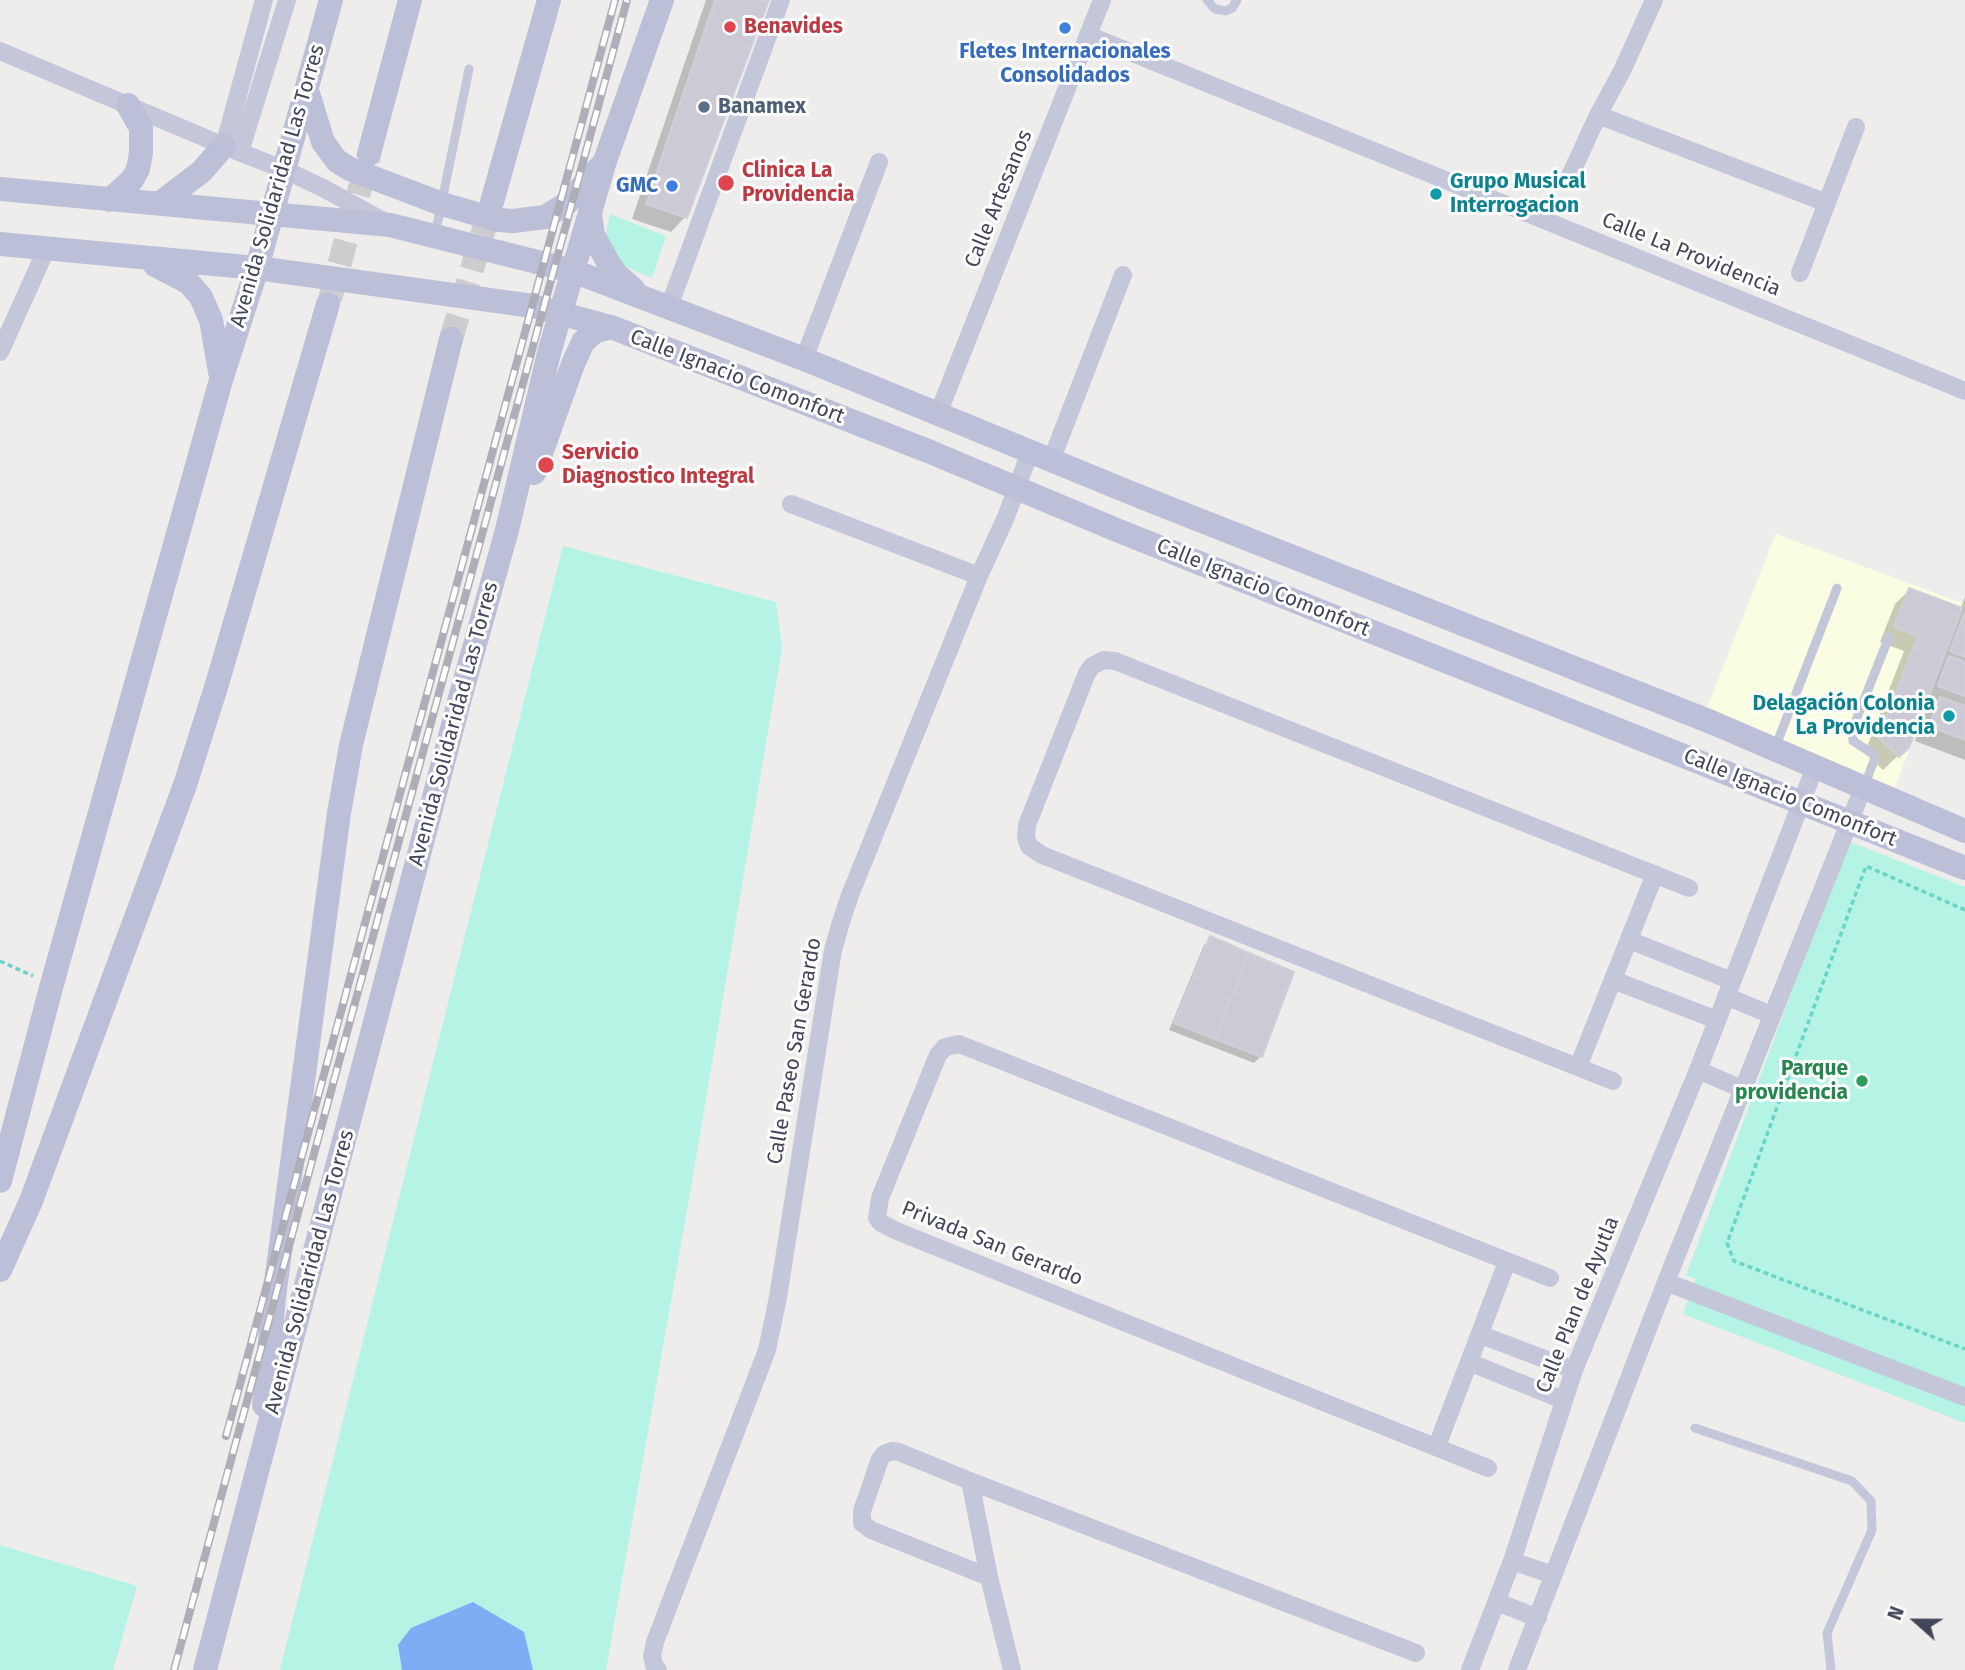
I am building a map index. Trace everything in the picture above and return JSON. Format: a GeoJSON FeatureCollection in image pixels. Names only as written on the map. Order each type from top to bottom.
{"type":"FeatureCollection","features":[{"type":"Feature","properties":{"kind":"main road","name":"Avenida Solidaridad Las Torres"},"geometry":{"type":"LineString","coordinates":[[1,1174],[221,380],[257,268],[331,0]]}},
{"type":"Feature","properties":{"kind":"main road"},"geometry":{"type":"LineString","coordinates":[[369,154],[410,0]]}},
{"type":"Feature","properties":{"kind":"main road"},"geometry":{"type":"LineString","coordinates":[[492,202],[549,0]]}},
{"type":"Feature","properties":{"kind":"main road","name":"Avenida Solidaridad Las Torres"},"geometry":{"type":"LineString","coordinates":[[262,1454],[460,698],[507,530],[560,313],[605,161],[662,0]]}},
{"type":"Feature","properties":{"kind":"main road"},"geometry":{"type":"LineString","coordinates":[[307,89],[323,142],[337,161],[350,169],[442,204],[498,220],[545,217],[566,204],[605,161]]}},
{"type":"Feature","properties":{"kind":"main road"},"geometry":{"type":"LineString","coordinates":[[110,200],[132,180],[138,169],[141,128],[128,105]]}},
{"type":"Feature","properties":{"kind":"main road"},"geometry":{"type":"LineString","coordinates":[[160,203],[232,149]]}},
{"type":"Feature","properties":{"kind":"main road","name":"Calle Ignacio Comonfort"},"geometry":{"type":"LineString","coordinates":[[0,189],[390,225],[573,271],[804,359],[1774,750],[1965,831]]}},
{"type":"Feature","properties":{"kind":"main road"},"geometry":{"type":"LineString","coordinates":[[590,213],[593,235],[608,262],[617,275],[642,296]]}},
{"type":"Feature","properties":{"kind":"main road"},"geometry":{"type":"LineString","coordinates":[[0,244],[135,258],[167,269],[188,282],[201,297],[211,320],[221,380]]}},
{"type":"Feature","properties":{"kind":"main road","name":"Calle Ignacio Comonfort"},"geometry":{"type":"LineString","coordinates":[[135,258],[257,268],[533,306],[611,327],[1965,868]]}},
{"type":"Feature","properties":{"kind":"main road"},"geometry":{"type":"LineString","coordinates":[[0,1270],[36,1188],[185,785],[328,304]]}},
{"type":"Feature","properties":{"kind":"main road"},"geometry":{"type":"LineString","coordinates":[[507,530],[526,493],[583,342],[594,332],[611,327]]}},
{"type":"Feature","properties":{"kind":"main road","name":"Avenida Solidaridad Las Torres"},"geometry":{"type":"LineString","coordinates":[[262,1454],[265,1383],[274,1297],[338,813],[351,745],[451,339]]}},
{"type":"Feature","properties":{"kind":"main road"},"geometry":{"type":"LineString","coordinates":[[205,1670],[262,1454]]}},
{"type":"Feature","properties":{"kind":"street"},"geometry":{"type":"LineString","coordinates":[[263,0],[286,4],[232,149],[263,0]]}},
{"type":"Feature","properties":{"kind":"street"},"geometry":{"type":"LineString","coordinates":[[669,307],[781,0]]}},
{"type":"Feature","properties":{"kind":"street","name":"Calle Artesanos"},"geometry":{"type":"LineString","coordinates":[[938,414],[1102,0]]}},
{"type":"Feature","properties":{"kind":"street"},"geometry":{"type":"LineString","coordinates":[[1570,176],[1654,0]]}},
{"type":"Feature","properties":{"kind":"street","name":"Calle La Providencia"},"geometry":{"type":"LineString","coordinates":[[1088,35],[1965,391]]}},
{"type":"Feature","properties":{"kind":"street"},"geometry":{"type":"LineString","coordinates":[[0,51],[285,170],[390,225]]}},
{"type":"Feature","properties":{"kind":"street"},"geometry":{"type":"LineString","coordinates":[[1598,115],[1828,203]]}},
{"type":"Feature","properties":{"kind":"street"},"geometry":{"type":"LineString","coordinates":[[1800,273],[1856,127]]}},
{"type":"Feature","properties":{"kind":"street"},"geometry":{"type":"LineString","coordinates":[[804,359],[880,162]]}},
{"type":"Feature","properties":{"kind":"street"},"geometry":{"type":"LineString","coordinates":[[0,352],[46,250]]}},
{"type":"Feature","properties":{"kind":"street","name":"Calle Paseo San Gerardo"},"geometry":{"type":"LineString","coordinates":[[658,1670],[652,1656],[655,1642],[766,1350],[778,1297],[833,950],[850,895],[1017,487],[1041,456],[1123,275]]}},
{"type":"Feature","properties":{"kind":"street"},"geometry":{"type":"LineString","coordinates":[[791,504],[979,576]]}},
{"type":"Feature","properties":{"kind":"street"},"geometry":{"type":"LineString","coordinates":[[1613,1081],[1035,851],[1026,838],[1027,825],[1087,673],[1097,662],[1115,661],[1689,888]]}},
{"type":"Feature","properties":{"kind":"street","name":"Calle Plan de Ayutla"},"geometry":{"type":"LineString","coordinates":[[1470,1670],[1513,1561],[1574,1370],[1698,1070],[1815,767]]}},
{"type":"Feature","properties":{"kind":"street"},"geometry":{"type":"LineString","coordinates":[[1517,1670],[1666,1282],[1863,788]]}},
{"type":"Feature","properties":{"kind":"street"},"geometry":{"type":"LineString","coordinates":[[1578,1067],[1655,874]]}},
{"type":"Feature","properties":{"kind":"street"},"geometry":{"type":"LineString","coordinates":[[1629,940],[1729,989],[1771,1015]]}},
{"type":"Feature","properties":{"kind":"street"},"geometry":{"type":"LineString","coordinates":[[1613,980],[1717,1020]]}},
{"type":"Feature","properties":{"kind":"street","name":"Privada San Gerardo"},"geometry":{"type":"LineString","coordinates":[[1488,1468],[888,1227],[877,1218],[880,1198],[938,1055],[945,1047],[959,1044],[1550,1278]]}},
{"type":"Feature","properties":{"kind":"street"},"geometry":{"type":"LineString","coordinates":[[1698,1070],[1742,1089]]}},
{"type":"Feature","properties":{"kind":"street"},"geometry":{"type":"LineString","coordinates":[[1437,1446],[1471,1363],[1507,1262]]}},
{"type":"Feature","properties":{"kind":"street"},"geometry":{"type":"LineString","coordinates":[[1666,1282],[1965,1397]]}},
{"type":"Feature","properties":{"kind":"street"},"geometry":{"type":"LineString","coordinates":[[1481,1335],[1574,1370]]}},
{"type":"Feature","properties":{"kind":"street"},"geometry":{"type":"LineString","coordinates":[[1471,1363],[1563,1401]]}},
{"type":"Feature","properties":{"kind":"street"},"geometry":{"type":"LineString","coordinates":[[989,1577],[871,1530],[862,1523],[880,1459],[888,1452],[899,1452],[1416,1653]]}},
{"type":"Feature","properties":{"kind":"street"},"geometry":{"type":"LineString","coordinates":[[970,1481],[989,1577],[1012,1670]]}},
{"type":"Feature","properties":{"kind":"street"},"geometry":{"type":"LineString","coordinates":[[1513,1561],[1553,1576]]}},
{"type":"Feature","properties":{"kind":"street"},"geometry":{"type":"LineString","coordinates":[[1497,1602],[1538,1618]]}},
{"type":"Feature","properties":{"kind":"lane"},"geometry":{"type":"LineString","coordinates":[[1206,0],[1214,9],[1226,11],[1237,0]]}},
{"type":"Feature","properties":{"kind":"lane"},"geometry":{"type":"LineString","coordinates":[[435,236],[469,69]]}},
{"type":"Feature","properties":{"kind":"lane"},"geometry":{"type":"LineString","coordinates":[[1774,750],[1837,589]]}},
{"type":"Feature","properties":{"kind":"lane"},"geometry":{"type":"LineString","coordinates":[[1863,788],[1875,758],[1853,741],[1852,730],[1889,638]]}},
{"type":"Feature","properties":{"kind":"lane"},"geometry":{"type":"LineString","coordinates":[[1695,1428],[1852,1480],[1871,1501],[1872,1530],[1827,1633],[1831,1670]]}},
{"type":"Feature","properties":{"kind":"path"},"geometry":{"type":"LineString","coordinates":[[1965,910],[1866,866],[1727,1243],[1734,1261],[1965,1349]]}},
{"type":"Feature","properties":{"kind":"path"},"geometry":{"type":"LineString","coordinates":[[0,961],[52,984]]}},
{"type":"Feature","properties":{"kind":"shaded area"},"geometry":{"type":"Polygon","coordinates":[[[610,214],[666,236],[652,278],[617,263],[604,242],[610,214]]]}},
{"type":"Feature","properties":{"kind":"shaded area"},"geometry":{"type":"Polygon","coordinates":[[[1776,534],[1965,604],[1893,792],[1699,728],[1776,534]]]}},
{"type":"Feature","properties":{"kind":"shaded area"},"geometry":{"type":"Polygon","coordinates":[[[563,546],[776,602],[782,648],[606,1670],[280,1670],[563,546]]]}},
{"type":"Feature","properties":{"kind":"shaded area","name":"Parque providencia"},"geometry":{"type":"Polygon","coordinates":[[[1848,841],[1965,887],[1965,1423],[1683,1314],[1696,1279],[1686,1275],[1848,841]]]}},
{"type":"Feature","properties":{"kind":"shaded area"},"geometry":{"type":"Polygon","coordinates":[[[0,1545],[137,1586],[113,1670],[0,1670],[0,1545]]]}},
{"type":"Feature","properties":{"kind":"water"},"geometry":{"type":"Polygon","coordinates":[[[473,1602],[524,1632],[533,1670],[402,1670],[398,1645],[411,1628],[473,1602]]]}},
{"type":"Feature","properties":{"kind":"building"},"geometry":{"type":"Polygon","coordinates":[[[715,0],[769,0],[687,218],[646,204],[715,0]]]}},
{"type":"Feature","properties":{"kind":"building"},"geometry":{"type":"Polygon","coordinates":[[[1909,588],[1962,608],[1909,748],[1899,757],[1876,735],[1881,731],[1918,636],[1894,627],[1909,588]]]}},
{"type":"Feature","properties":{"kind":"building"},"geometry":{"type":"Polygon","coordinates":[[[1965,612],[1965,657],[1950,651],[1965,612]]]}},
{"type":"Feature","properties":{"kind":"building"},"geometry":{"type":"Polygon","coordinates":[[[1949,656],[1965,662],[1965,696],[1938,686],[1949,656]]]}},
{"type":"Feature","properties":{"kind":"building","name":"Delagación Colonia La Providencia"},"geometry":{"type":"Polygon","coordinates":[[[1940,697],[1965,706],[1965,740],[1929,726],[1940,697]]]}},
{"type":"Feature","properties":{"kind":"building"},"geometry":{"type":"Polygon","coordinates":[[[1210,936],[1249,953],[1215,1039],[1174,1023],[1210,936]]]}},
{"type":"Feature","properties":{"kind":"building"},"geometry":{"type":"Polygon","coordinates":[[[1249,953],[1294,972],[1262,1057],[1215,1039],[1249,953]]]}},
{"type":"Feature","properties":{"kind":"tunnel"},"geometry":{"type":"LineString","coordinates":[[330,299],[369,155]]}},
{"type":"Feature","properties":{"kind":"tunnel"},"geometry":{"type":"LineString","coordinates":[[451,339],[492,202]]}},
{"type":"Feature","properties":{"kind":"railway"},"geometry":{"type":"LineString","coordinates":[[226,1436],[615,0]]}},
{"type":"Feature","properties":{"kind":"railway"},"geometry":{"type":"LineString","coordinates":[[174,1670],[627,0]]}},
{"type":"Feature","properties":{"kind":"place","name":"Benavides"},"geometry":{"type":"Point","coordinates":[730,27]}},
{"type":"Feature","properties":{"kind":"place","name":"Fletes Internacionales Consolidados"},"geometry":{"type":"Point","coordinates":[1065,28]}},
{"type":"Feature","properties":{"kind":"place","name":"Banamex"},"geometry":{"type":"Point","coordinates":[704,107]}},
{"type":"Feature","properties":{"kind":"place","name":"Clinica La Providencia"},"geometry":{"type":"Point","coordinates":[726,183]}},
{"type":"Feature","properties":{"kind":"place","name":"GMC"},"geometry":{"type":"Point","coordinates":[672,186]}},
{"type":"Feature","properties":{"kind":"place","name":"Grupo Musical Interrogacion"},"geometry":{"type":"Point","coordinates":[1436,194]}},
{"type":"Feature","properties":{"kind":"place","name":"Servicio Diagnostico Integral"},"geometry":{"type":"Point","coordinates":[546,465]}},
{"type":"Feature","properties":{"kind":"place","name":"Delagación Colonia La Providencia"},"geometry":{"type":"Point","coordinates":[1949,716]}},
{"type":"Feature","properties":{"kind":"place","name":"Parque providencia"},"geometry":{"type":"Point","coordinates":[1862,1081]}}]}
